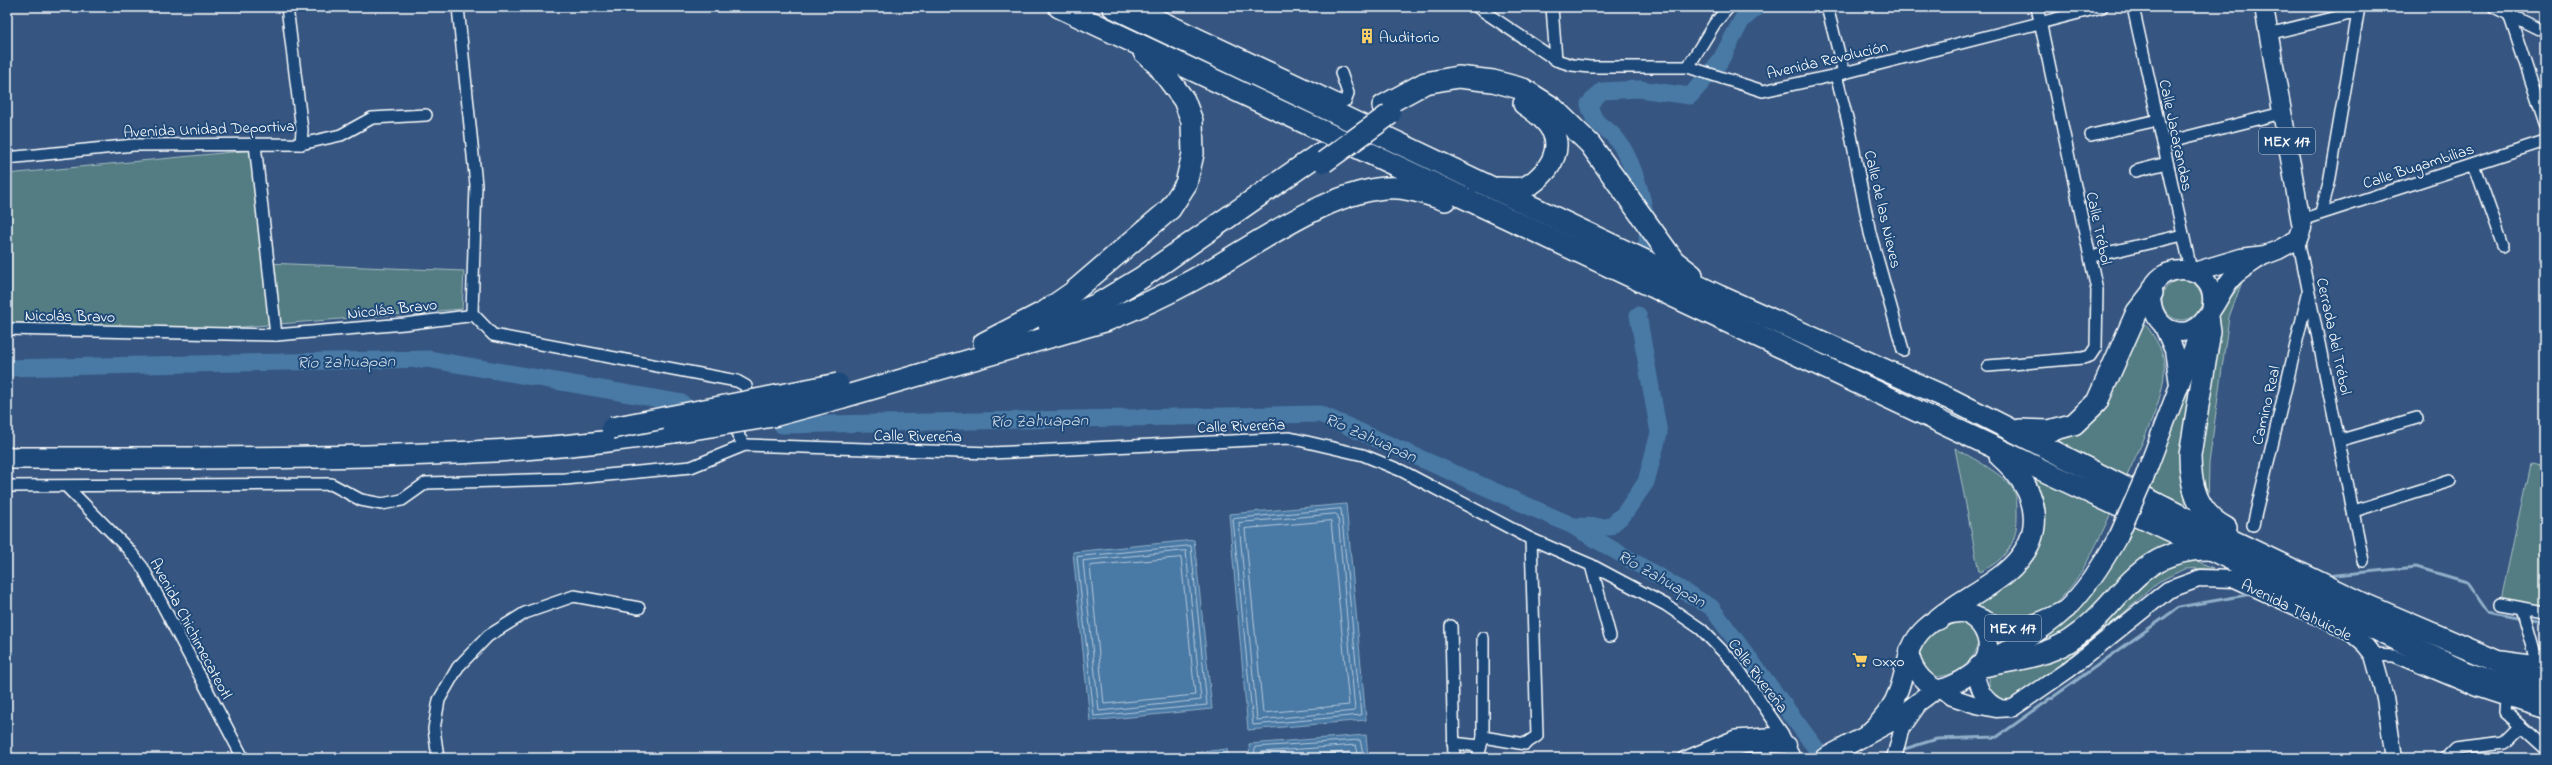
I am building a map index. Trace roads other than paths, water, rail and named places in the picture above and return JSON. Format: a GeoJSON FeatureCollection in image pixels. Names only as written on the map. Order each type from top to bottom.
{"type":"FeatureCollection","features":[{"type":"Feature","properties":{"kind":"highway"},"geometry":{"type":"LineString","coordinates":[[1059,7],[1478,204],[1986,446],[2210,549],[2464,672],[2545,700]]}},
{"type":"Feature","properties":{"kind":"highway"},"geometry":{"type":"LineString","coordinates":[[1113,7],[1496,188],[1719,296],[2002,424],[2185,518],[2268,556],[2366,605],[2478,655],[2545,682]]}},
{"type":"Feature","properties":{"kind":"highway"},"geometry":{"type":"LineString","coordinates":[[984,344],[1046,311],[1072,293],[1170,209],[1186,184],[1193,154],[1192,121],[1184,100],[1158,65],[1133,41]]}},
{"type":"Feature","properties":{"kind":"highway"},"geometry":{"type":"LineString","coordinates":[[1067,331],[1108,311],[1137,293],[1425,83],[1458,77],[1493,81],[1523,89],[1553,108],[1590,144],[1674,261],[1719,296]]}},
{"type":"Feature","properties":{"kind":"highway"},"geometry":{"type":"LineString","coordinates":[[1387,110],[1434,93],[1460,88],[1500,93],[1518,100],[1543,117],[1556,138],[1555,157],[1542,176],[1525,187],[1496,188]]}},
{"type":"Feature","properties":{"kind":"highway"},"geometry":{"type":"LineString","coordinates":[[7,458],[300,457],[499,452],[616,442],[773,416],[841,390],[1053,323],[1098,304],[1141,278],[1321,158]]}},
{"type":"Feature","properties":{"kind":"highway"},"geometry":{"type":"LineString","coordinates":[[7,446],[199,446],[500,438],[612,428],[841,390],[1105,321],[1140,307],[1193,280],[1311,212],[1354,194],[1398,188],[1425,194],[1462,206],[1478,204]]}},
{"type":"Feature","properties":{"kind":"highway"},"geometry":{"type":"LineString","coordinates":[[2002,424],[2024,431],[2049,431],[2074,424],[2097,402],[2137,312],[2152,293]]}},
{"type":"Feature","properties":{"kind":"highway"},"geometry":{"type":"LineString","coordinates":[[2208,317],[2210,331],[2190,455],[2193,492],[2203,509],[2215,522],[2247,540],[2268,556]]}},
{"type":"Feature","properties":{"kind":"highway"},"geometry":{"type":"LineString","coordinates":[[1938,619],[2004,574],[2027,547],[2034,530],[2035,512],[2028,491],[2013,469],[1986,446]]}},
{"type":"Feature","properties":{"kind":"highway"},"geometry":{"type":"LineString","coordinates":[[1980,666],[2038,655],[2056,649],[2080,633],[2123,588],[2157,560],[2180,552],[2210,549]]}},
{"type":"Feature","properties":{"kind":"main road","name":"MEX 117"},"geometry":{"type":"LineString","coordinates":[[2192,271],[2278,250],[2298,239],[2302,228],[2264,7]]}},
{"type":"Feature","properties":{"kind":"main road","name":"MEX 117"},"geometry":{"type":"LineString","coordinates":[[1824,758],[1893,721],[1939,689],[2025,640],[2067,609],[2098,572],[2118,535],[2144,478],[2179,386],[2208,317],[2232,278],[2265,254]]}},
{"type":"Feature","properties":{"kind":"main road","name":"MEX 117"},"geometry":{"type":"LineString","coordinates":[[2179,386],[2174,350],[2163,325],[2153,311],[2152,293],[2160,278],[2166,273],[2182,269],[2192,271],[2205,279],[2212,291],[2208,317]]}},
{"type":"Feature","properties":{"kind":"main road"},"geometry":{"type":"LineString","coordinates":[[2163,325],[2184,331],[2208,317]]}},
{"type":"Feature","properties":{"kind":"main road","name":"Avenida Tlahuicole"},"geometry":{"type":"LineString","coordinates":[[2006,709],[2022,704],[2052,682],[2168,590],[2201,578],[2236,579],[2349,631],[2373,655],[2385,698],[2394,758]]}},
{"type":"Feature","properties":{"kind":"main road","name":"MEX 117"},"geometry":{"type":"LineString","coordinates":[[1865,735],[1884,717],[1894,701],[1909,651],[1918,635],[1938,619],[1959,613],[1973,614],[1999,627],[2016,628],[2047,619],[2067,609]]}},
{"type":"Feature","properties":{"kind":"main road","name":"MEX 117"},"geometry":{"type":"LineString","coordinates":[[1959,613],[1976,620],[1983,629],[1987,644],[1980,666],[1978,683],[1984,695],[1993,704],[2006,709]]}},
{"type":"Feature","properties":{"kind":"main road"},"geometry":{"type":"LineString","coordinates":[[1909,651],[1912,664],[1919,676],[1939,689],[1964,702],[2006,709]]}},
{"type":"Feature","properties":{"kind":"main road"},"geometry":{"type":"LineString","coordinates":[[1720,758],[1725,752],[1734,747],[1747,745],[1789,745]]}},
{"type":"Feature","properties":{"kind":"street","name":"Avenida Unidad Deportiva"},"geometry":{"type":"LineString","coordinates":[[7,158],[134,145],[301,144],[302,130],[287,7]]}},
{"type":"Feature","properties":{"kind":"street"},"geometry":{"type":"LineString","coordinates":[[7,486],[67,487],[331,484],[361,500],[382,504],[402,500],[426,483],[565,479],[691,467],[746,445],[738,436],[747,392],[746,386],[737,381],[493,335],[472,313],[476,185],[458,7]]}},
{"type":"Feature","properties":{"kind":"street"},"geometry":{"type":"LineString","coordinates":[[1141,7],[1342,102],[1346,100],[1348,94],[1342,73]]}},
{"type":"Feature","properties":{"kind":"street","name":"Avenida Revolución"},"geometry":{"type":"LineString","coordinates":[[1477,7],[1556,60],[1590,67],[1692,68],[1763,91],[1840,74],[2041,24],[2102,7]]}},
{"type":"Feature","properties":{"kind":"street"},"geometry":{"type":"LineString","coordinates":[[1552,7],[1556,60]]}},
{"type":"Feature","properties":{"kind":"street"},"geometry":{"type":"LineString","coordinates":[[1692,68],[1715,22],[1729,7]]}},
{"type":"Feature","properties":{"kind":"street","name":"Calle de las Nieves"},"geometry":{"type":"LineString","coordinates":[[1827,7],[1870,233],[1904,350]]}},
{"type":"Feature","properties":{"kind":"street","name":"Calle Trébol"},"geometry":{"type":"LineString","coordinates":[[1988,366],[2083,358],[2090,356],[2096,347],[2097,290],[2037,7]]}},
{"type":"Feature","properties":{"kind":"street","name":"Calle Jacarandas"},"geometry":{"type":"LineString","coordinates":[[2133,7],[2192,271]]}},
{"type":"Feature","properties":{"kind":"street"},"geometry":{"type":"LineString","coordinates":[[2494,7],[2545,32]]}},
{"type":"Feature","properties":{"kind":"street"},"geometry":{"type":"LineString","coordinates":[[2268,34],[2359,10],[2328,183],[2321,212]]}},
{"type":"Feature","properties":{"kind":"street"},"geometry":{"type":"LineString","coordinates":[[2509,14],[2545,122]]}},
{"type":"Feature","properties":{"kind":"street"},"geometry":{"type":"LineString","coordinates":[[2163,143],[2282,113]]}},
{"type":"Feature","properties":{"kind":"street"},"geometry":{"type":"LineString","coordinates":[[301,144],[341,135],[372,118],[426,116]]}},
{"type":"Feature","properties":{"kind":"street"},"geometry":{"type":"LineString","coordinates":[[2091,135],[2158,120]]}},
{"type":"Feature","properties":{"kind":"street","name":"Calle Bugambilias"},"geometry":{"type":"LineString","coordinates":[[2301,220],[2321,212],[2545,141]]}},
{"type":"Feature","properties":{"kind":"street"},"geometry":{"type":"LineString","coordinates":[[255,144],[276,335]]}},
{"type":"Feature","properties":{"kind":"street"},"geometry":{"type":"LineString","coordinates":[[2136,171],[2167,163]]}},
{"type":"Feature","properties":{"kind":"street"},"geometry":{"type":"LineString","coordinates":[[2474,164],[2504,246]]}},
{"type":"Feature","properties":{"kind":"street"},"geometry":{"type":"LineString","coordinates":[[2098,255],[2183,235]]}},
{"type":"Feature","properties":{"kind":"street","name":"Cerrada del Trébol"},"geometry":{"type":"LineString","coordinates":[[2298,239],[2341,440],[2363,561]]}},
{"type":"Feature","properties":{"kind":"street","name":"Camino Real"},"geometry":{"type":"LineString","coordinates":[[2253,525],[2309,292]]}},
{"type":"Feature","properties":{"kind":"street","name":"Nicolás Bravo"},"geometry":{"type":"LineString","coordinates":[[7,329],[276,335],[404,324],[468,316],[472,313]]}},
{"type":"Feature","properties":{"kind":"street"},"geometry":{"type":"LineString","coordinates":[[2341,440],[2417,418]]}},
{"type":"Feature","properties":{"kind":"street","name":"Calle Rivereña"},"geometry":{"type":"LineString","coordinates":[[746,445],[992,453],[1290,438],[1363,455],[1402,471],[1531,539],[1591,565],[1666,605],[1701,629],[1735,664],[1789,745]]}},
{"type":"Feature","properties":{"kind":"street"},"geometry":{"type":"LineString","coordinates":[[2354,510],[2450,480]]}},
{"type":"Feature","properties":{"kind":"street","name":"Avenida Chichimecateotl"},"geometry":{"type":"LineString","coordinates":[[67,487],[128,549],[143,568],[243,758]]}},
{"type":"Feature","properties":{"kind":"street"},"geometry":{"type":"LineString","coordinates":[[1453,744],[1481,742],[1525,744],[1531,742],[1537,736],[1531,539]]}},
{"type":"Feature","properties":{"kind":"street"},"geometry":{"type":"LineString","coordinates":[[1591,565],[1610,636]]}},
{"type":"Feature","properties":{"kind":"street"},"geometry":{"type":"LineString","coordinates":[[438,758],[434,728],[439,700],[458,667],[488,636],[525,613],[574,596],[639,608]]}},
{"type":"Feature","properties":{"kind":"street"},"geometry":{"type":"LineString","coordinates":[[2500,604],[2545,612]]}},
{"type":"Feature","properties":{"kind":"street"},"geometry":{"type":"LineString","coordinates":[[2478,655],[2541,662],[2522,608]]}},
{"type":"Feature","properties":{"kind":"street"},"geometry":{"type":"LineString","coordinates":[[1451,626],[1454,758]]}},
{"type":"Feature","properties":{"kind":"street"},"geometry":{"type":"LineString","coordinates":[[1478,758],[1481,742],[1483,638]]}},
{"type":"Feature","properties":{"kind":"street"},"geometry":{"type":"LineString","coordinates":[[2373,655],[2394,656],[2506,700],[2545,713]]}},
{"type":"Feature","properties":{"kind":"street"},"geometry":{"type":"LineString","coordinates":[[2506,700],[2505,712],[2545,748]]}},
{"type":"Feature","properties":{"kind":"street"},"geometry":{"type":"LineString","coordinates":[[1894,758],[1901,731],[1921,702]]}},
{"type":"Feature","properties":{"kind":"street"},"geometry":{"type":"LineString","coordinates":[[2446,758],[2455,749],[2504,744],[2520,726]]}},
{"type":"Feature","properties":{"kind":"street"},"geometry":{"type":"LineString","coordinates":[[1683,758],[1735,736],[1789,745]]}},
{"type":"Feature","properties":{"kind":"water"},"geometry":{"type":"Polygon","coordinates":[[[1346,504],[1366,720],[1248,730],[1229,514],[1346,504]]]}},
{"type":"Feature","properties":{"kind":"water"},"geometry":{"type":"Polygon","coordinates":[[[1194,540],[1212,709],[1090,721],[1073,552],[1194,540]]]}},
{"type":"Feature","properties":{"kind":"water"},"geometry":{"type":"Polygon","coordinates":[[[1366,735],[1368,758],[1250,758],[1249,744],[1366,735]]]}},
{"type":"Feature","properties":{"kind":"water"},"geometry":{"type":"Polygon","coordinates":[[[1227,749],[1228,758],[1151,758],[1227,749]]]}},
{"type":"Feature","properties":{"kind":"waterway"},"geometry":{"type":"LineString","coordinates":[[1646,250],[1647,224],[1636,178],[1618,141],[1609,131],[1598,123],[1589,104],[1602,91],[1639,89],[1690,96],[1719,63],[1742,20],[1757,7]]}},
{"type":"Feature","properties":{"kind":"waterway"},"geometry":{"type":"LineString","coordinates":[[1574,526],[1609,527],[1624,514],[1646,482],[1659,433],[1638,315]]}},
{"type":"Feature","properties":{"kind":"waterway","name":"Río Zahuapan"},"geometry":{"type":"LineString","coordinates":[[7,368],[428,359],[682,403]]}},
{"type":"Feature","properties":{"kind":"waterway","name":"Río Zahuapan"},"geometry":{"type":"LineString","coordinates":[[782,425],[1320,414],[1571,525],[1711,607],[1823,758]]}},
{"type":"Feature","properties":{"kind":"waterway"},"geometry":{"type":"LineString","coordinates":[[2326,576],[2416,567],[2467,582],[2487,611],[2522,618]]}},
{"type":"Feature","properties":{"kind":"waterway"},"geometry":{"type":"LineString","coordinates":[[1901,750],[1937,739],[1997,737],[2179,607],[2252,594]]}},
{"type":"Feature","properties":{"kind":"waterway"},"geometry":{"type":"LineString","coordinates":[[2527,619],[2545,622]]}},
{"type":"Feature","properties":{"kind":"waterway"},"geometry":{"type":"LineString","coordinates":[[1874,758],[1892,753]]}},
{"type":"Feature","properties":{"kind":"place","name":"Auditorio"},"geometry":{"type":"Point","coordinates":[1367,36]}},
{"type":"Feature","properties":{"kind":"place","name":"Oxxo"},"geometry":{"type":"Point","coordinates":[1860,660]}}]}
